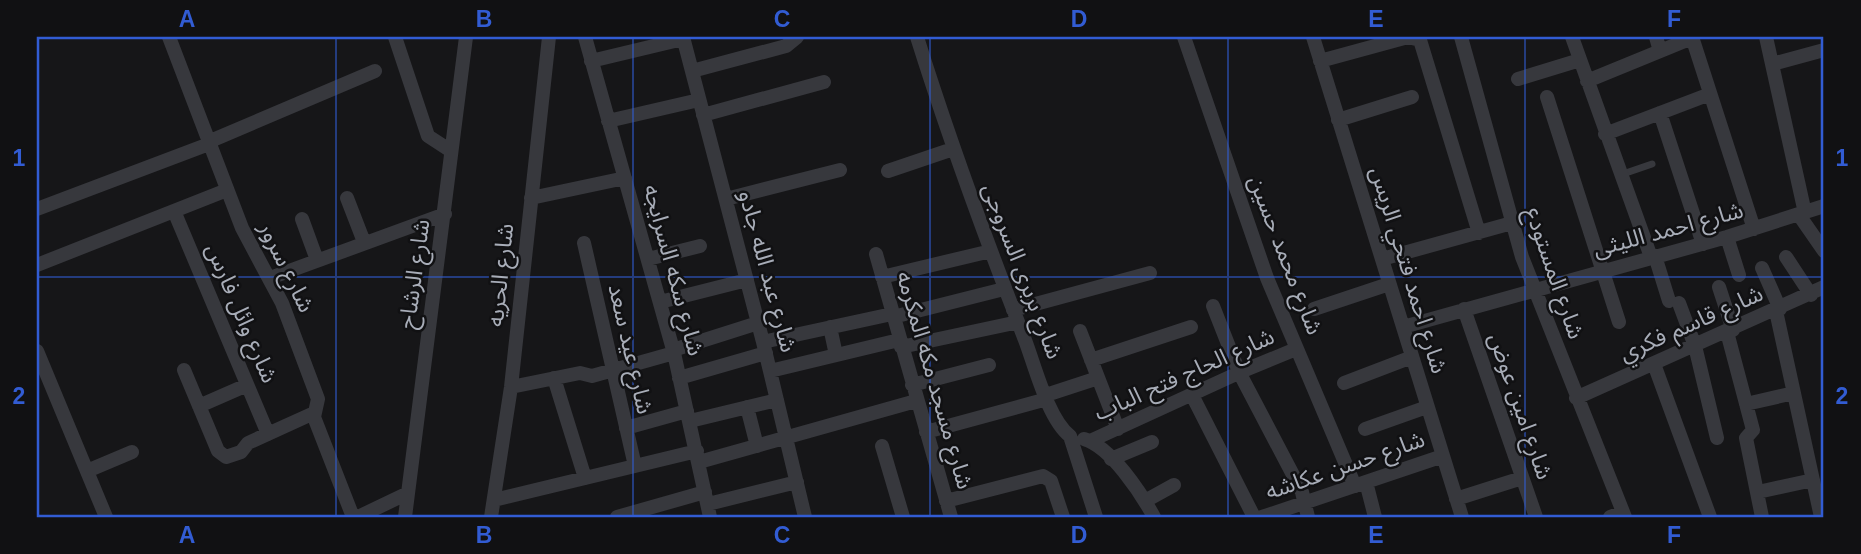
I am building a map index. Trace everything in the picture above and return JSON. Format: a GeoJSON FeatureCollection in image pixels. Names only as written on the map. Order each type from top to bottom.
{"type":"FeatureCollection","features":[{"type":"Feature","properties":{"kind":"street","name":"شارع سرور"},"geometry":{"type":"LineString","coordinates":[[169,37],[227,190],[249,243],[270,278],[318,399],[314,413],[356,517]]}},
{"type":"Feature","properties":{"kind":"street"},"geometry":{"type":"LineString","coordinates":[[395,37],[428,136],[451,150]]}},
{"type":"Feature","properties":{"kind":"street","name":"شارع الرشاح"},"geometry":{"type":"LineString","coordinates":[[405,517],[466,37]]}},
{"type":"Feature","properties":{"kind":"street","name":"شارع الحريه"},"geometry":{"type":"LineString","coordinates":[[491,517],[511,387],[549,37]]}},
{"type":"Feature","properties":{"kind":"street","name":"شارع سكه السرايجه"},"geometry":{"type":"LineString","coordinates":[[585,37],[680,377],[708,504]]}},
{"type":"Feature","properties":{"kind":"street"},"geometry":{"type":"LineString","coordinates":[[692,71],[786,46],[797,37]]}},
{"type":"Feature","properties":{"kind":"street","name":"شارع بربرى السروجى"},"geometry":{"type":"LineString","coordinates":[[917,37],[953,149],[1004,289],[1046,397],[1061,426],[1070,436],[1096,517]]}},
{"type":"Feature","properties":{"kind":"street","name":"شارع محمد حسين"},"geometry":{"type":"LineString","coordinates":[[1184,37],[1256,251],[1296,349],[1375,517]]}},
{"type":"Feature","properties":{"kind":"street","name":"شارع احمد فتحي الريس"},"geometry":{"type":"LineString","coordinates":[[1313,37],[1462,517]]}},
{"type":"Feature","properties":{"kind":"street"},"geometry":{"type":"LineString","coordinates":[[1320,61],[1408,37],[1420,40],[1479,233]]}},
{"type":"Feature","properties":{"kind":"street","name":"شارع المستودع"},"geometry":{"type":"LineString","coordinates":[[1461,37],[1512,223],[1533,288],[1619,516]]}},
{"type":"Feature","properties":{"kind":"street"},"geometry":{"type":"LineString","coordinates":[[1572,37],[1605,134],[1653,257],[1695,346],[1717,438]]}},
{"type":"Feature","properties":{"kind":"street"},"geometry":{"type":"LineString","coordinates":[[1587,81],[1658,44],[1692,37],[1754,229]]}},
{"type":"Feature","properties":{"kind":"street"},"geometry":{"type":"LineString","coordinates":[[1766,37],[1802,214],[1824,251]]}},
{"type":"Feature","properties":{"kind":"street"},"geometry":{"type":"LineString","coordinates":[[591,61],[683,38]]}},
{"type":"Feature","properties":{"kind":"street","name":"شارع عبد الله جادو"},"geometry":{"type":"LineString","coordinates":[[683,38],[770,370],[805,517]]}},
{"type":"Feature","properties":{"kind":"street"},"geometry":{"type":"LineString","coordinates":[[1772,64],[1824,50]]}},
{"type":"Feature","properties":{"kind":"street"},"geometry":{"type":"LineString","coordinates":[[1518,79],[1580,60]]}},
{"type":"Feature","properties":{"kind":"street"},"geometry":{"type":"LineString","coordinates":[[37,209],[208,143],[375,71]]}},
{"type":"Feature","properties":{"kind":"street"},"geometry":{"type":"LineString","coordinates":[[703,115],[824,82]]}},
{"type":"Feature","properties":{"kind":"street"},"geometry":{"type":"LineString","coordinates":[[1605,134],[1710,94]]}},
{"type":"Feature","properties":{"kind":"street"},"geometry":{"type":"LineString","coordinates":[[1338,120],[1412,97]]}},
{"type":"Feature","properties":{"kind":"street"},"geometry":{"type":"LineString","coordinates":[[1547,97],[1619,322]]}},
{"type":"Feature","properties":{"kind":"street"},"geometry":{"type":"LineString","coordinates":[[608,121],[699,100]]}},
{"type":"Feature","properties":{"kind":"street"},"geometry":{"type":"LineString","coordinates":[[1660,113],[1703,244]]}},
{"type":"Feature","properties":{"kind":"street"},"geometry":{"type":"LineString","coordinates":[[888,171],[953,149]]}},
{"type":"Feature","properties":{"kind":"street"},"geometry":{"type":"LineString","coordinates":[[726,200],[840,170]]}},
{"type":"Feature","properties":{"kind":"street"},"geometry":{"type":"LineString","coordinates":[[531,198],[625,178]]}},
{"type":"Feature","properties":{"kind":"street"},"geometry":{"type":"LineString","coordinates":[[37,265],[227,190]]}},
{"type":"Feature","properties":{"kind":"street"},"geometry":{"type":"LineString","coordinates":[[347,198],[364,242]]}},
{"type":"Feature","properties":{"kind":"street","name":"شارع احمد الليثى"},"geometry":{"type":"LineString","coordinates":[[1403,327],[1533,288],[1703,244],[1824,206]]}},
{"type":"Feature","properties":{"kind":"street","name":"شارع وائل فارس"},"geometry":{"type":"LineString","coordinates":[[174,211],[268,434]]}},
{"type":"Feature","properties":{"kind":"street"},"geometry":{"type":"LineString","coordinates":[[270,278],[445,214]]}},
{"type":"Feature","properties":{"kind":"street"},"geometry":{"type":"LineString","coordinates":[[302,219],[317,260]]}},
{"type":"Feature","properties":{"kind":"street"},"geometry":{"type":"LineString","coordinates":[[1382,259],[1512,223]]}},
{"type":"Feature","properties":{"kind":"street"},"geometry":{"type":"LineString","coordinates":[[1727,237],[1739,275]]}},
{"type":"Feature","properties":{"kind":"street","name":"شارع عيد سعد"},"geometry":{"type":"LineString","coordinates":[[584,243],[635,466]]}},
{"type":"Feature","properties":{"kind":"street"},"geometry":{"type":"LineString","coordinates":[[648,259],[701,246]]}},
{"type":"Feature","properties":{"kind":"street"},"geometry":{"type":"LineString","coordinates":[[882,277],[991,251]]}},
{"type":"Feature","properties":{"kind":"street","name":"شارع مسجد مكه المكرمه"},"geometry":{"type":"LineString","coordinates":[[876,254],[951,517]]}},
{"type":"Feature","properties":{"kind":"street"},"geometry":{"type":"LineString","coordinates":[[1786,257],[1818,291]]}},
{"type":"Feature","properties":{"kind":"street"},"geometry":{"type":"LineString","coordinates":[[1762,268],[1778,310],[1821,517]]}},
{"type":"Feature","properties":{"kind":"street"},"geometry":{"type":"LineString","coordinates":[[770,370],[1015,316],[1150,273]]}},
{"type":"Feature","properties":{"kind":"street"},"geometry":{"type":"LineString","coordinates":[[660,302],[747,280]]}},
{"type":"Feature","properties":{"kind":"street"},"geometry":{"type":"LineString","coordinates":[[1314,309],[1389,284]]}},
{"type":"Feature","properties":{"kind":"street"},"geometry":{"type":"LineString","coordinates":[[1719,287],[1753,430],[1746,438],[1762,517]]}},
{"type":"Feature","properties":{"kind":"street"},"geometry":{"type":"LineString","coordinates":[[680,377],[830,327],[1004,289]]}},
{"type":"Feature","properties":{"kind":"street","name":"شارع قاسم فكري"},"geometry":{"type":"LineString","coordinates":[[1576,398],[1818,291]]}},
{"type":"Feature","properties":{"kind":"street"},"geometry":{"type":"LineString","coordinates":[[1213,306],[1239,373],[1307,510]]}},
{"type":"Feature","properties":{"kind":"street","name":"شارع امين عوض"},"geometry":{"type":"LineString","coordinates":[[1464,309],[1536,517]]}},
{"type":"Feature","properties":{"kind":"street"},"geometry":{"type":"LineString","coordinates":[[511,387],[554,378],[612,371],[758,323]]}},
{"type":"Feature","properties":{"kind":"street"},"geometry":{"type":"LineString","coordinates":[[830,327],[836,355]]}},
{"type":"Feature","properties":{"kind":"street"},"geometry":{"type":"LineString","coordinates":[[1091,359],[1191,327]]}},
{"type":"Feature","properties":{"kind":"street"},"geometry":{"type":"LineString","coordinates":[[1080,331],[1118,429]]}},
{"type":"Feature","properties":{"kind":"street","name":"شارع الحاج فتح الباب"},"geometry":{"type":"LineString","coordinates":[[1090,441],[1296,349]]}},
{"type":"Feature","properties":{"kind":"street"},"geometry":{"type":"LineString","coordinates":[[37,351],[106,517]]}},
{"type":"Feature","properties":{"kind":"street"},"geometry":{"type":"LineString","coordinates":[[1344,383],[1412,357]]}},
{"type":"Feature","properties":{"kind":"street"},"geometry":{"type":"LineString","coordinates":[[1654,364],[1710,517]]}},
{"type":"Feature","properties":{"kind":"street"},"geometry":{"type":"LineString","coordinates":[[912,385],[989,365]]}},
{"type":"Feature","properties":{"kind":"street"},"geometry":{"type":"LineString","coordinates":[[184,370],[223,456],[239,453],[248,443],[314,413]]}},
{"type":"Feature","properties":{"kind":"street"},"geometry":{"type":"LineString","coordinates":[[554,378],[585,478]]}},
{"type":"Feature","properties":{"kind":"street"},"geometry":{"type":"LineString","coordinates":[[926,432],[1046,397],[1098,378]]}},
{"type":"Feature","properties":{"kind":"street"},"geometry":{"type":"LineString","coordinates":[[199,407],[247,385]]}},
{"type":"Feature","properties":{"kind":"street"},"geometry":{"type":"LineString","coordinates":[[1746,404],[1794,393]]}},
{"type":"Feature","properties":{"kind":"street"},"geometry":{"type":"LineString","coordinates":[[1192,395],[1254,517]]}},
{"type":"Feature","properties":{"kind":"street"},"geometry":{"type":"LineString","coordinates":[[626,428],[777,400]]}},
{"type":"Feature","properties":{"kind":"street"},"geometry":{"type":"LineString","coordinates":[[494,500],[635,466],[757,446],[916,401]]}},
{"type":"Feature","properties":{"kind":"street"},"geometry":{"type":"LineString","coordinates":[[747,407],[757,446]]}},
{"type":"Feature","properties":{"kind":"street"},"geometry":{"type":"LineString","coordinates":[[1365,429],[1427,407]]}},
{"type":"Feature","properties":{"kind":"street"},"geometry":{"type":"LineString","coordinates":[[1070,436],[1090,441],[1111,459],[1145,501],[1154,517]]}},
{"type":"Feature","properties":{"kind":"street"},"geometry":{"type":"LineString","coordinates":[[1111,459],[1152,442]]}},
{"type":"Feature","properties":{"kind":"street"},"geometry":{"type":"LineString","coordinates":[[882,446],[903,517]]}},
{"type":"Feature","properties":{"kind":"street"},"geometry":{"type":"LineString","coordinates":[[87,471],[132,452]]}},
{"type":"Feature","properties":{"kind":"street","name":"شارع حسن عكاشه"},"geometry":{"type":"LineString","coordinates":[[1262,517],[1307,510],[1361,484],[1443,456]]}},
{"type":"Feature","properties":{"kind":"street"},"geometry":{"type":"LineString","coordinates":[[946,501],[1043,476],[1051,481],[1063,517]]}},
{"type":"Feature","properties":{"kind":"street"},"geometry":{"type":"LineString","coordinates":[[1456,499],[1522,478]]}},
{"type":"Feature","properties":{"kind":"street"},"geometry":{"type":"LineString","coordinates":[[1758,492],[1813,480]]}},
{"type":"Feature","properties":{"kind":"street"},"geometry":{"type":"LineString","coordinates":[[617,517],[708,504],[797,482]]}},
{"type":"Feature","properties":{"kind":"street"},"geometry":{"type":"LineString","coordinates":[[1145,501],[1174,485]]}},
{"type":"Feature","properties":{"kind":"street"},"geometry":{"type":"LineString","coordinates":[[356,517],[408,493]]}},
{"type":"Feature","properties":{"kind":"lane"},"geometry":{"type":"LineString","coordinates":[[1620,174],[1652,164]]}}]}
